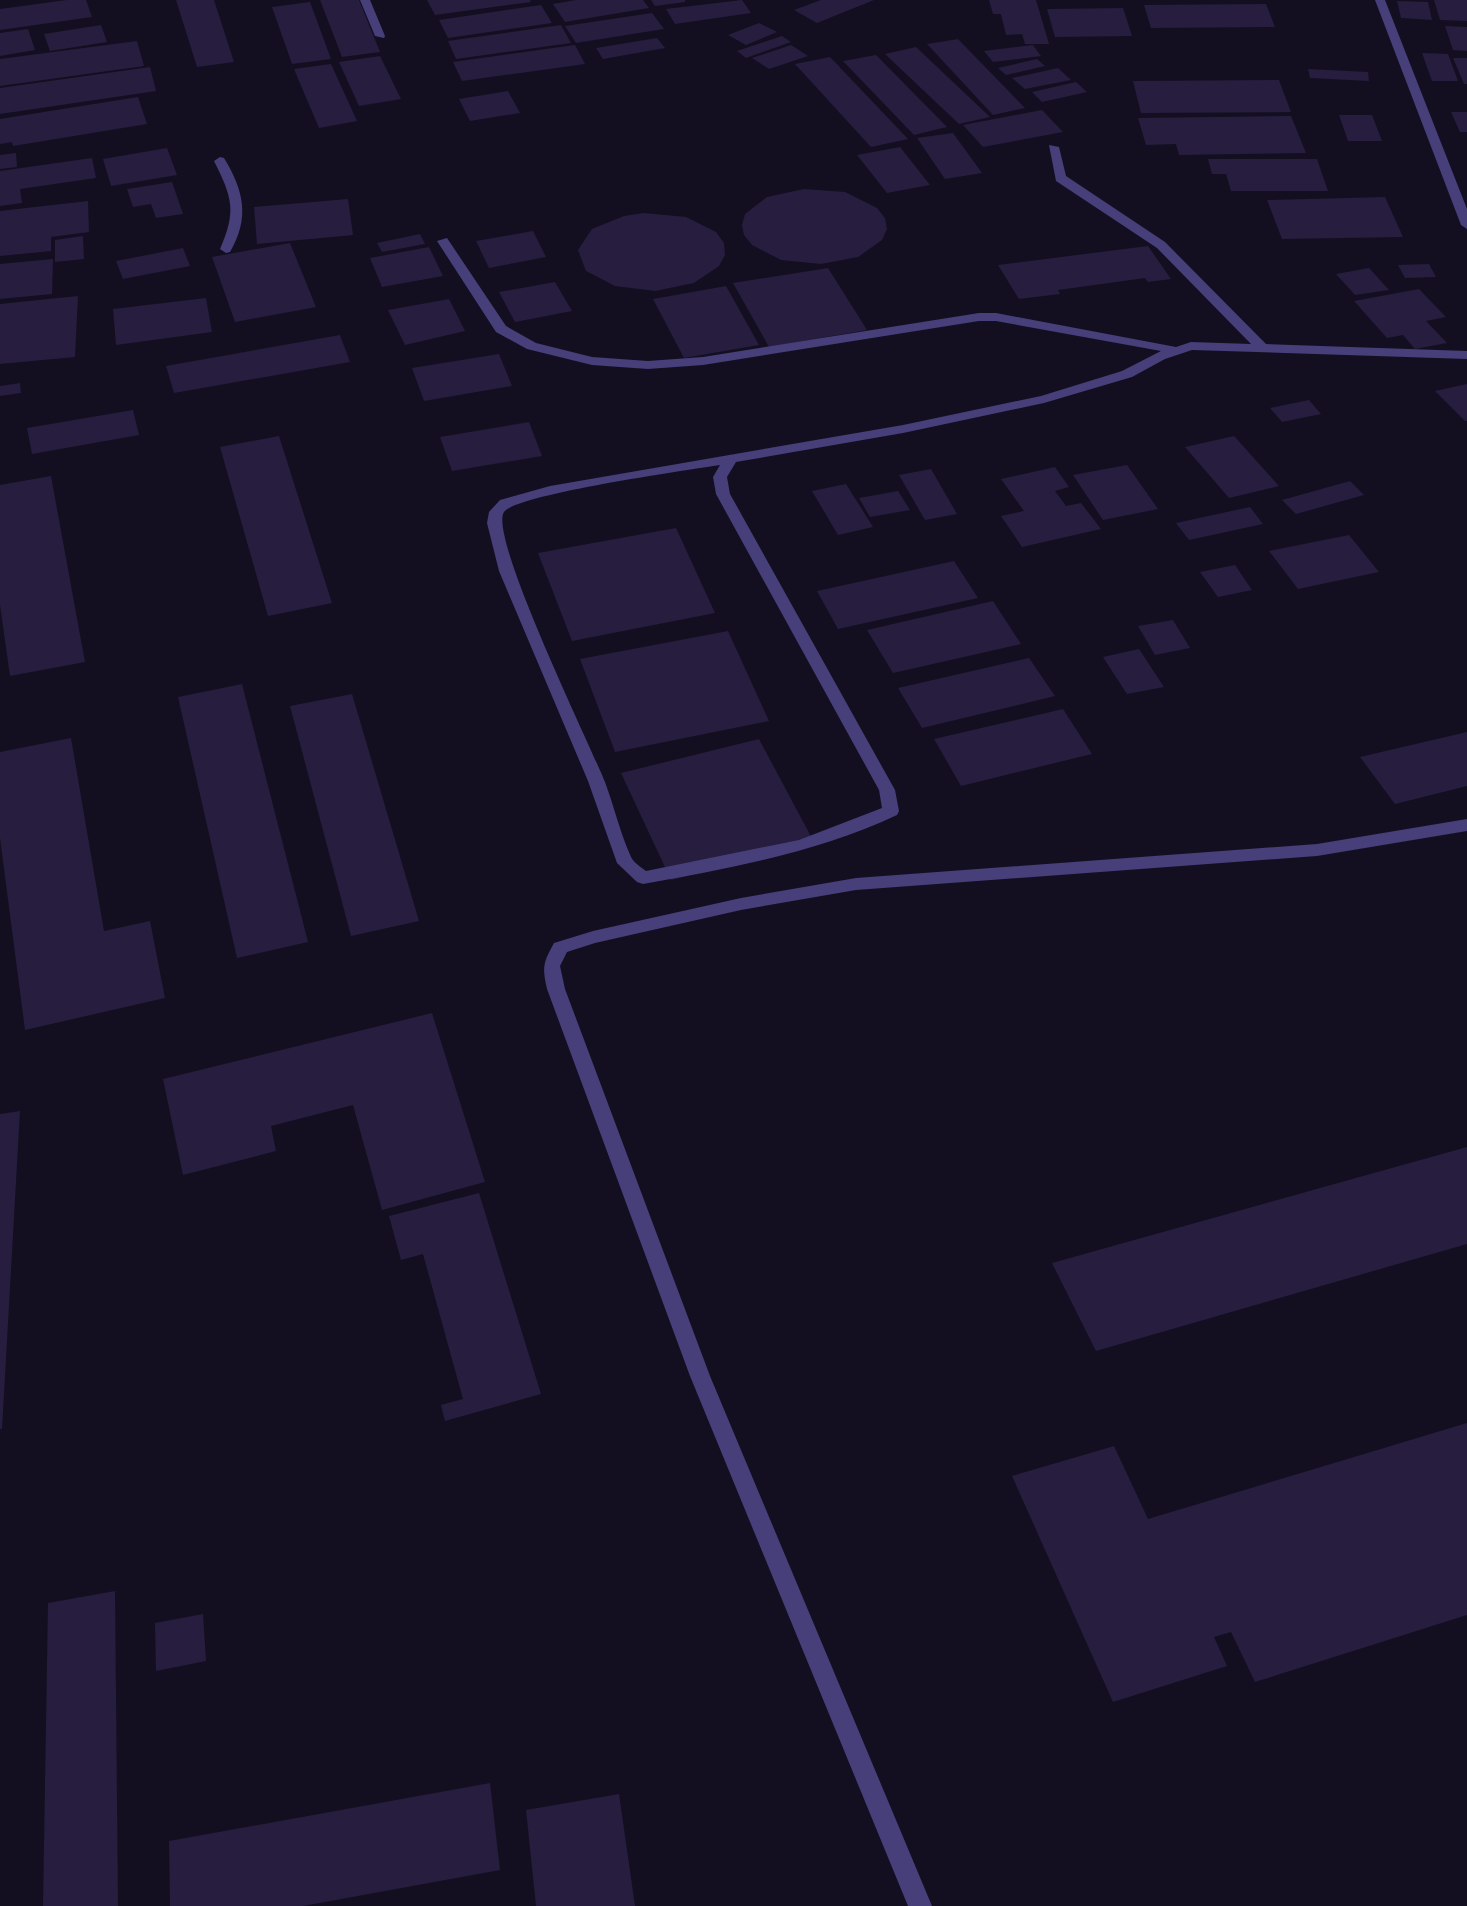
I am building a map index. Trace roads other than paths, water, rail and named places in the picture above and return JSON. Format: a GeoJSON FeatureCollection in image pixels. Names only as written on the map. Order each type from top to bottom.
{"type":"FeatureCollection","features":[{"type":"Feature","properties":{"kind":"street"},"geometry":{"type":"LineString","coordinates":[[365,0],[380,36]]}},
{"type":"Feature","properties":{"kind":"street"},"geometry":{"type":"LineString","coordinates":[[1380,0],[1467,225]]}},
{"type":"Feature","properties":{"kind":"street"},"geometry":{"type":"LineString","coordinates":[[1053,147],[1060,178],[1161,245],[1260,346]]}},
{"type":"Feature","properties":{"kind":"street"},"geometry":{"type":"LineString","coordinates":[[220,161],[237,193],[239,221],[226,249]]}},
{"type":"Feature","properties":{"kind":"street"},"geometry":{"type":"LineString","coordinates":[[443,241],[501,329],[514,341],[536,349],[620,364],[648,365],[730,357],[979,317],[996,317],[1174,350]]}},
{"type":"Feature","properties":{"kind":"street"},"geometry":{"type":"LineString","coordinates":[[730,460],[720,477],[723,494],[887,790],[891,811],[862,826],[777,853],[643,878],[625,863],[596,781],[506,571],[494,523],[496,512],[505,503],[550,490],[903,429],[1044,399],[1127,374],[1174,350],[1191,346],[1260,346],[1467,355]]}},
{"type":"Feature","properties":{"kind":"street"},"geometry":{"type":"LineString","coordinates":[[919,1906],[700,1376],[556,989],[551,965],[560,948],[593,937],[741,904],[856,884],[1317,850],[1467,825]]}}]}
